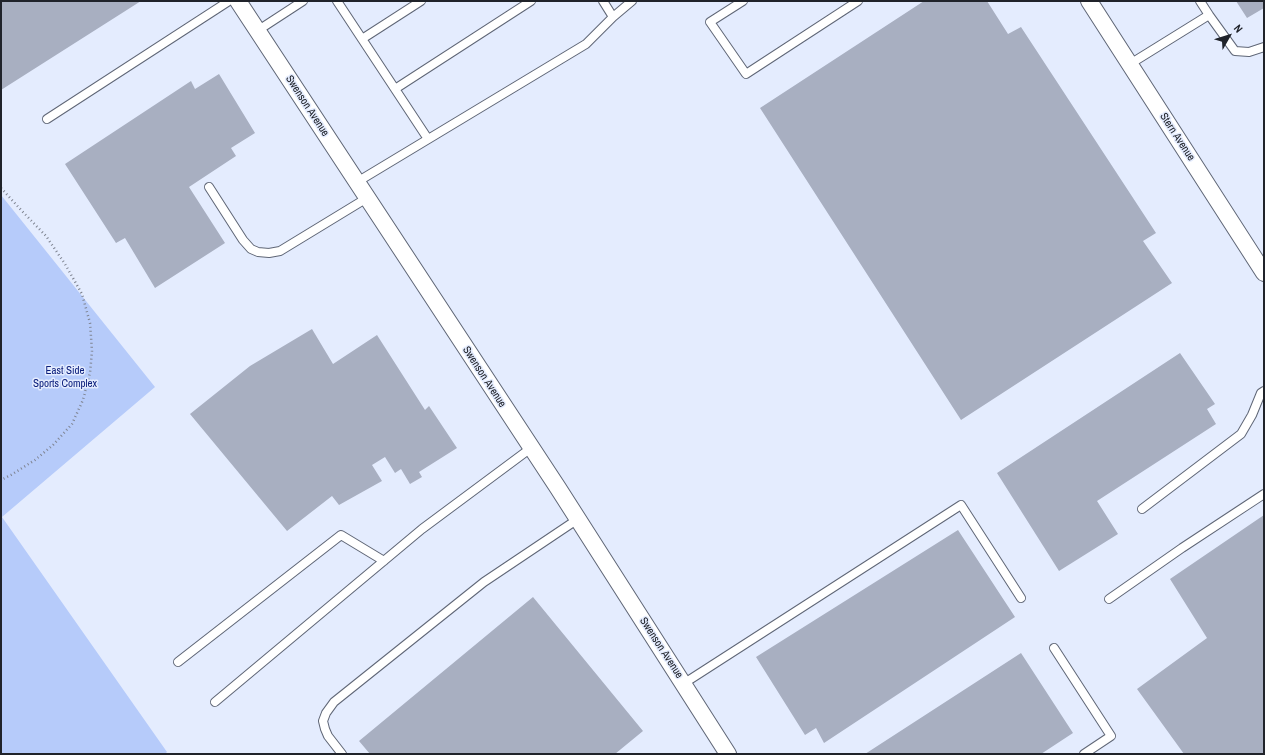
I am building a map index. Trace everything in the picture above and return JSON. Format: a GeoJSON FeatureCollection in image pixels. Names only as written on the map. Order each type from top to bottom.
{"type":"FeatureCollection","features":[{"type":"Feature","properties":{"kind":"street","name":"Swenson Avenue"},"geometry":{"type":"LineString","coordinates":[[238,1],[578,519],[728,754]]}},
{"type":"Feature","properties":{"kind":"street","name":"Stern Avenue"},"geometry":{"type":"LineString","coordinates":[[1090,1],[1264,273]]}},
{"type":"Feature","properties":{"kind":"lane"},"geometry":{"type":"LineString","coordinates":[[47,119],[229,1]]}},
{"type":"Feature","properties":{"kind":"lane"},"geometry":{"type":"LineString","coordinates":[[257,31],[303,1]]}},
{"type":"Feature","properties":{"kind":"lane"},"geometry":{"type":"LineString","coordinates":[[337,1],[428,139]]}},
{"type":"Feature","properties":{"kind":"lane"},"geometry":{"type":"LineString","coordinates":[[362,39],[421,1]]}},
{"type":"Feature","properties":{"kind":"lane"},"geometry":{"type":"LineString","coordinates":[[395,90],[532,1]]}},
{"type":"Feature","properties":{"kind":"lane"},"geometry":{"type":"LineString","coordinates":[[603,1],[613,17]]}},
{"type":"Feature","properties":{"kind":"lane"},"geometry":{"type":"LineString","coordinates":[[356,182],[586,44],[613,17],[632,1]]}},
{"type":"Feature","properties":{"kind":"lane"},"geometry":{"type":"LineString","coordinates":[[743,1],[710,22],[746,74],[858,1]]}},
{"type":"Feature","properties":{"kind":"lane"},"geometry":{"type":"LineString","coordinates":[[1200,1],[1235,51],[1248,52],[1264,47]]}},
{"type":"Feature","properties":{"kind":"lane"},"geometry":{"type":"LineString","coordinates":[[1130,64],[1209,15]]}},
{"type":"Feature","properties":{"kind":"lane"},"geometry":{"type":"LineString","coordinates":[[209,187],[243,240],[251,249],[258,252],[269,253],[280,251],[367,198]]}},
{"type":"Feature","properties":{"kind":"lane"},"geometry":{"type":"LineString","coordinates":[[1142,509],[1241,434],[1252,415],[1261,393],[1264,391]]}},
{"type":"Feature","properties":{"kind":"lane"},"geometry":{"type":"LineString","coordinates":[[215,702],[422,529],[531,448]]}},
{"type":"Feature","properties":{"kind":"lane"},"geometry":{"type":"LineString","coordinates":[[1109,598],[1264,494]]}},
{"type":"Feature","properties":{"kind":"lane"},"geometry":{"type":"LineString","coordinates":[[683,684],[961,505],[1021,598]]}},
{"type":"Feature","properties":{"kind":"lane"},"geometry":{"type":"LineString","coordinates":[[342,754],[328,736],[323,721],[326,713],[334,702],[484,582],[578,519]]}},
{"type":"Feature","properties":{"kind":"lane"},"geometry":{"type":"LineString","coordinates":[[178,662],[341,535],[384,561]]}},
{"type":"Feature","properties":{"kind":"lane"},"geometry":{"type":"LineString","coordinates":[[1054,648],[1110,736],[1084,754]]}},
{"type":"Feature","properties":{"kind":"path"},"geometry":{"type":"LineString","coordinates":[[1,188],[46,236],[65,264],[82,294],[90,323],[92,350],[90,373],[83,400],[72,424],[54,445],[35,460],[1,480]]}},
{"type":"Feature","properties":{"kind":"green space","name":"East Side Sports Complex"},"geometry":{"type":"Polygon","coordinates":[[[1,195],[155,387],[2,517],[167,752],[165,754],[1,754],[1,195]]]}},
{"type":"Feature","properties":{"kind":"building"},"geometry":{"type":"Polygon","coordinates":[[[1,1],[141,1],[1,90],[1,1]]]}},
{"type":"Feature","properties":{"kind":"building"},"geometry":{"type":"Polygon","coordinates":[[[924,1],[987,1],[1008,34],[1021,27],[1156,233],[1143,241],[1172,283],[961,420],[760,108],[924,1]]]}},
{"type":"Feature","properties":{"kind":"building"},"geometry":{"type":"Polygon","coordinates":[[[1236,1],[1264,1],[1264,8],[1247,18],[1236,1]]]}},
{"type":"Feature","properties":{"kind":"building"},"geometry":{"type":"Polygon","coordinates":[[[219,74],[255,133],[231,148],[236,156],[189,187],[225,243],[155,288],[125,238],[116,243],[65,164],[191,81],[195,89],[219,74]]]}},
{"type":"Feature","properties":{"kind":"building"},"geometry":{"type":"Polygon","coordinates":[[[312,329],[333,364],[377,335],[425,410],[429,406],[457,448],[419,472],[422,477],[410,484],[401,469],[395,473],[385,457],[372,465],[382,481],[339,505],[332,496],[287,531],[190,414],[250,366],[312,329]]]}},
{"type":"Feature","properties":{"kind":"building"},"geometry":{"type":"Polygon","coordinates":[[[1180,353],[1215,404],[1207,409],[1216,424],[1097,501],[1118,534],[1059,571],[997,473],[1180,353]]]}},
{"type":"Feature","properties":{"kind":"building"},"geometry":{"type":"Polygon","coordinates":[[[1264,515],[1264,754],[1184,754],[1137,689],[1207,638],[1170,579],[1264,515]]]}},
{"type":"Feature","properties":{"kind":"building"},"geometry":{"type":"Polygon","coordinates":[[[958,530],[1015,617],[824,743],[816,728],[805,735],[756,657],[958,530]]]}},
{"type":"Feature","properties":{"kind":"building"},"geometry":{"type":"Polygon","coordinates":[[[533,597],[643,731],[615,754],[370,754],[359,741],[533,597]]]}},
{"type":"Feature","properties":{"kind":"building"},"geometry":{"type":"Polygon","coordinates":[[[1021,653],[1073,733],[1041,754],[865,754],[1021,653]]]}}]}
